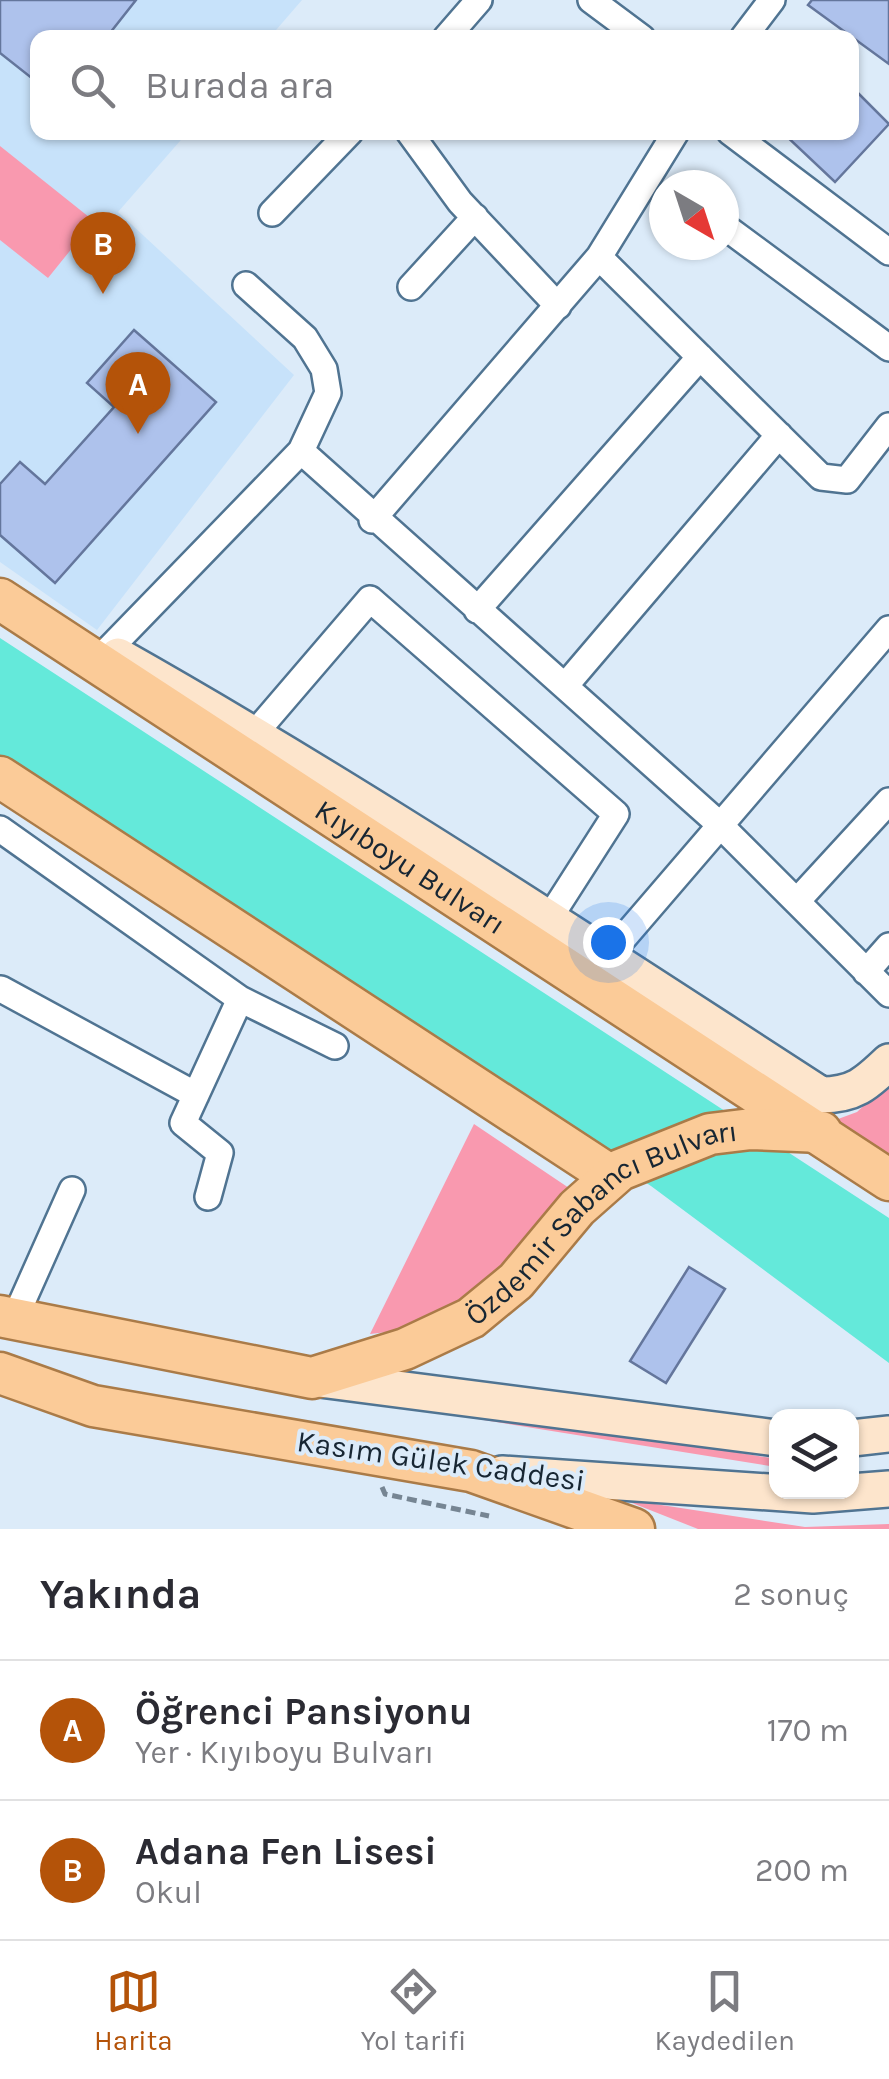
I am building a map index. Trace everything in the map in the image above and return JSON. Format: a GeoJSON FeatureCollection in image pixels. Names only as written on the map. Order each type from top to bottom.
{"type":"FeatureCollection","features":[{"type":"Feature","properties":{"kind":"main road"},"geometry":{"type":"LineString","coordinates":[[0,577],[108,650],[255,733],[550,917],[822,1095],[847,1095],[865,1086],[889,1062]]}},
{"type":"Feature","properties":{"kind":"main road","name":"Kıyıboyu Bulvarı"},"geometry":{"type":"LineString","coordinates":[[0,599],[821,1132]]}},
{"type":"Feature","properties":{"kind":"main road"},"geometry":{"type":"LineString","coordinates":[[0,777],[616,1173]]}},
{"type":"Feature","properties":{"kind":"main road","name":"Özdemir Sabancı Bulvarı"},"geometry":{"type":"LineString","coordinates":[[312,1378],[441,1335],[494,1303],[577,1208],[616,1173],[687,1141],[751,1129],[821,1132]]}},
{"type":"Feature","properties":{"kind":"main road"},"geometry":{"type":"LineString","coordinates":[[821,1132],[889,1180]]}},
{"type":"Feature","properties":{"kind":"main road"},"geometry":{"type":"LineString","coordinates":[[7,1318],[312,1378],[769,1437]]}},
{"type":"Feature","properties":{"kind":"main road","name":"Kasım Gülek Caddesi"},"geometry":{"type":"LineString","coordinates":[[0,1374],[93,1406],[471,1471],[812,1495],[889,1489]]}},
{"type":"Feature","properties":{"kind":"main road"},"geometry":{"type":"LineString","coordinates":[[859,1437],[889,1434]]}},
{"type":"Feature","properties":{"kind":"main road"},"geometry":{"type":"LineString","coordinates":[[471,1471],[634,1529]]}},
{"type":"Feature","properties":{"kind":"street"},"geometry":{"type":"LineString","coordinates":[[453,30],[480,0]]}},
{"type":"Feature","properties":{"kind":"street"},"geometry":{"type":"LineString","coordinates":[[590,0],[631,30]]}},
{"type":"Feature","properties":{"kind":"street"},"geometry":{"type":"LineString","coordinates":[[749,30],[772,0]]}},
{"type":"Feature","properties":{"kind":"street"},"geometry":{"type":"LineString","coordinates":[[272,213],[342,140]]}},
{"type":"Feature","properties":{"kind":"street"},"geometry":{"type":"LineString","coordinates":[[415,140],[475,217],[558,306]]}},
{"type":"Feature","properties":{"kind":"street"},"geometry":{"type":"LineString","coordinates":[[663,170],[673,140]]}},
{"type":"Feature","properties":{"kind":"street"},"geometry":{"type":"LineString","coordinates":[[741,140],[889,252]]}},
{"type":"Feature","properties":{"kind":"street"},"geometry":{"type":"LineString","coordinates":[[372,520],[558,306],[649,192]]}},
{"type":"Feature","properties":{"kind":"street"},"geometry":{"type":"LineString","coordinates":[[411,287],[475,217]]}},
{"type":"Feature","properties":{"kind":"street"},"geometry":{"type":"LineString","coordinates":[[739,237],[889,348]]}},
{"type":"Feature","properties":{"kind":"street"},"geometry":{"type":"LineString","coordinates":[[599,257],[822,476],[846,480],[889,426]]}},
{"type":"Feature","properties":{"kind":"street"},"geometry":{"type":"LineString","coordinates":[[108,650],[300,451],[328,393],[324,369],[305,338],[246,285]]}},
{"type":"Feature","properties":{"kind":"street"},"geometry":{"type":"LineString","coordinates":[[478,610],[700,357]]}},
{"type":"Feature","properties":{"kind":"street"},"geometry":{"type":"LineString","coordinates":[[565,686],[780,435]]}},
{"type":"Feature","properties":{"kind":"street"},"geometry":{"type":"LineString","coordinates":[[300,451],[372,520],[718,823],[889,994]]}},
{"type":"Feature","properties":{"kind":"street"},"geometry":{"type":"LineString","coordinates":[[255,733],[370,599],[616,814],[550,917]]}},
{"type":"Feature","properties":{"kind":"street"},"geometry":{"type":"LineString","coordinates":[[608,956],[718,823],[889,629]]}},
{"type":"Feature","properties":{"kind":"street"},"geometry":{"type":"LineString","coordinates":[[797,901],[889,801]]}},
{"type":"Feature","properties":{"kind":"street"},"geometry":{"type":"LineString","coordinates":[[0,829],[240,999],[335,1046]]}},
{"type":"Feature","properties":{"kind":"street"},"geometry":{"type":"LineString","coordinates":[[866,972],[889,946]]}},
{"type":"Feature","properties":{"kind":"street"},"geometry":{"type":"LineString","coordinates":[[1,989],[196,1095]]}},
{"type":"Feature","properties":{"kind":"street"},"geometry":{"type":"LineString","coordinates":[[208,1196],[220,1153],[183,1123],[240,999]]}},
{"type":"Feature","properties":{"kind":"street"},"geometry":{"type":"LineString","coordinates":[[7,1318],[72,1190]]}},
{"type":"Feature","properties":{"kind":"shaded area"},"geometry":{"type":"Polygon","coordinates":[[[0,0],[302,0],[276,30],[30,30],[30,140],[181,140],[118,212],[294,375],[97,630],[0,562],[0,0]]]}},
{"type":"Feature","properties":{"kind":"shaded area"},"geometry":{"type":"Polygon","coordinates":[[[0,146],[94,221],[48,278],[0,240],[0,146]]]}},
{"type":"Feature","properties":{"kind":"shaded area"},"geometry":{"type":"Polygon","coordinates":[[[0,638],[889,1218],[889,1363],[651,1186],[0,761],[0,638]]]}},
{"type":"Feature","properties":{"kind":"shaded area"},"geometry":{"type":"Polygon","coordinates":[[[889,1082],[889,1162],[830,1122],[857,1112],[889,1082]]]}},
{"type":"Feature","properties":{"kind":"shaded area"},"geometry":{"type":"Polygon","coordinates":[[[474,1124],[569,1188],[503,1284],[414,1329],[370,1334],[474,1124]]]}},
{"type":"Feature","properties":{"kind":"shaded area"},"geometry":{"type":"Polygon","coordinates":[[[0,1326],[769,1458],[769,1466],[103,1359],[0,1337],[0,1326]]]}},
{"type":"Feature","properties":{"kind":"shaded area"},"geometry":{"type":"Polygon","coordinates":[[[622,1499],[805,1527],[889,1524],[889,1529],[698,1529],[622,1499]]]}},
{"type":"Feature","properties":{"kind":"building"},"geometry":{"type":"Polygon","coordinates":[[[0,0],[136,0],[112,30],[30,30],[30,77],[0,53],[0,0]]]}},
{"type":"Feature","properties":{"kind":"building"},"geometry":{"type":"Polygon","coordinates":[[[812,0],[889,0],[889,64],[859,42],[859,30],[842,30],[808,5],[812,0]]]}},
{"type":"Feature","properties":{"kind":"building"},"geometry":{"type":"Polygon","coordinates":[[[859,94],[889,124],[835,182],[790,140],[859,140],[859,94]]]}},
{"type":"Feature","properties":{"kind":"building"},"geometry":{"type":"Polygon","coordinates":[[[134,330],[216,402],[55,583],[0,535],[0,484],[20,462],[45,484],[114,407],[87,383],[134,330]]]}},
{"type":"Feature","properties":{"kind":"building"},"geometry":{"type":"Polygon","coordinates":[[[689,1267],[725,1289],[666,1383],[630,1361],[689,1267]]]}},
{"type":"Feature","properties":{"kind":"place","name":"Adana Fen Lisesi"},"geometry":{"type":"Point","coordinates":[103,294]}},
{"type":"Feature","properties":{"kind":"place","name":"Öğrenci Pansiyonu"},"geometry":{"type":"Point","coordinates":[138,434]}}]}
